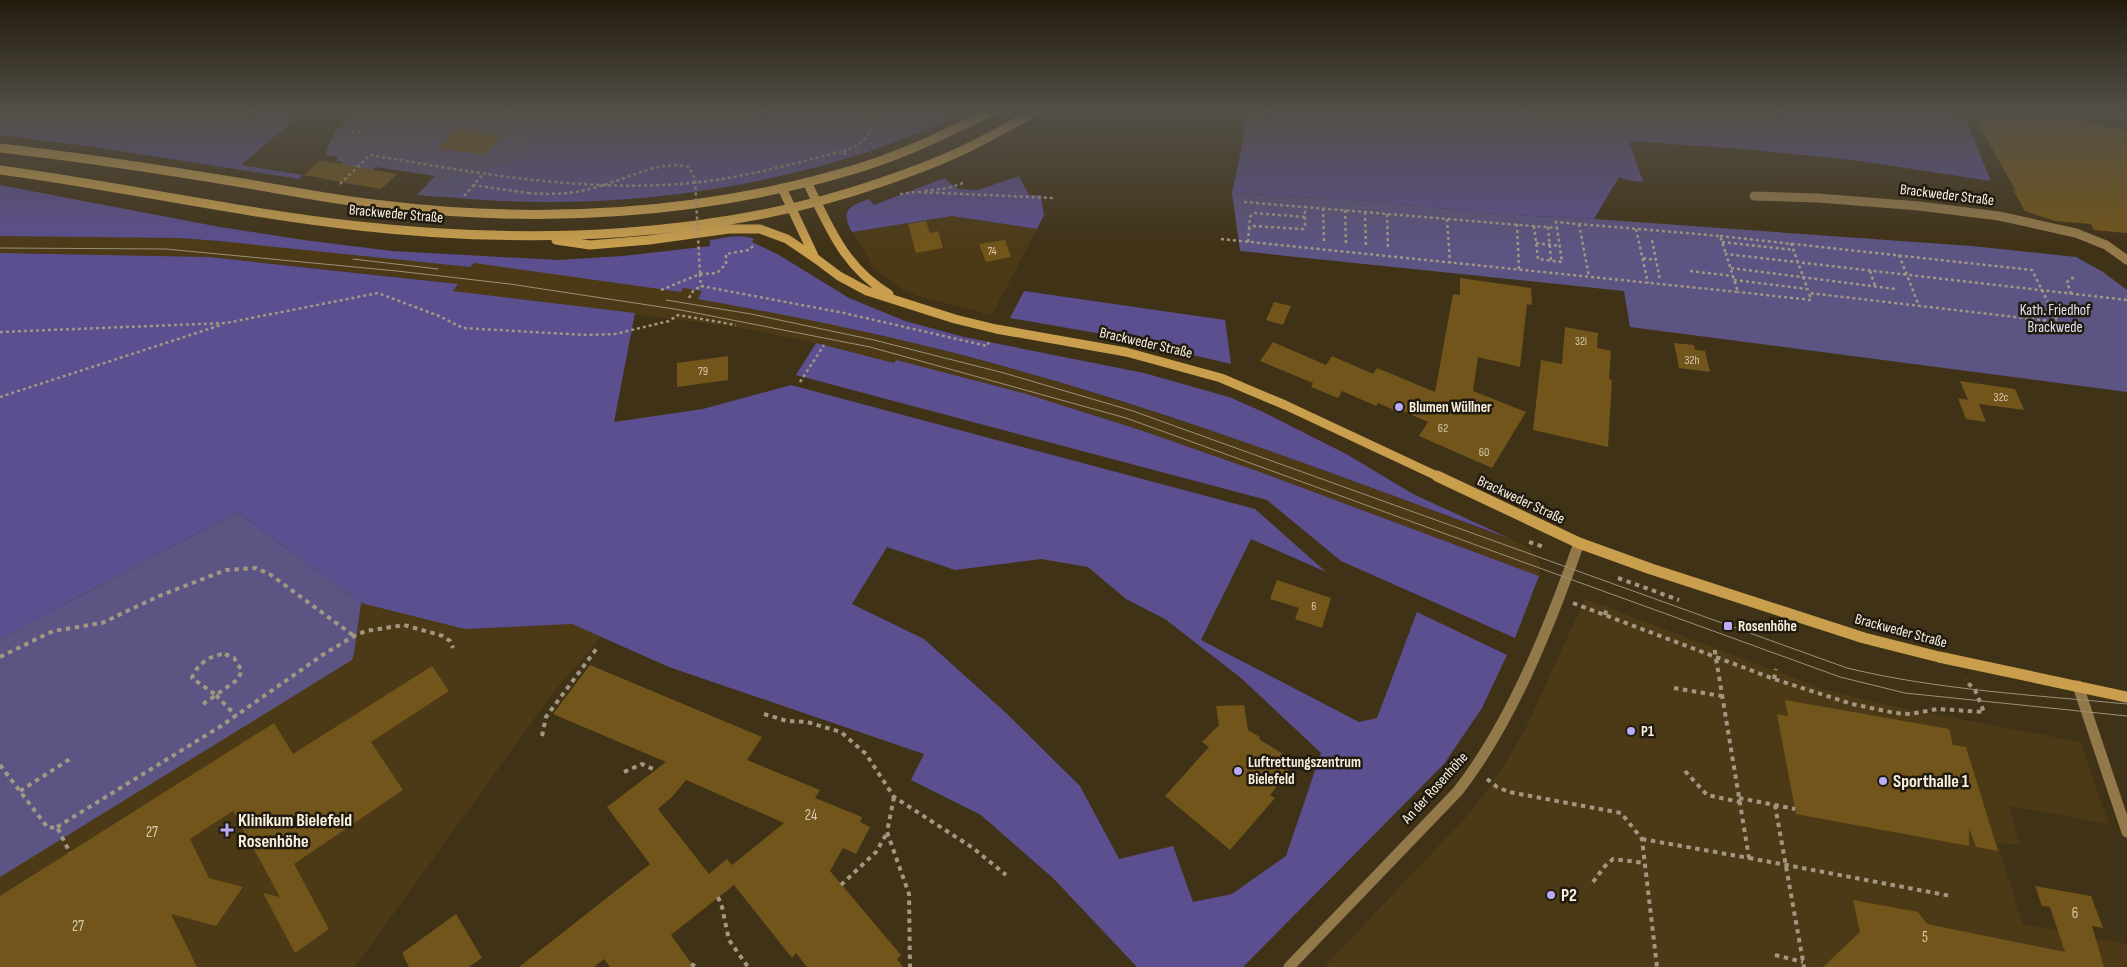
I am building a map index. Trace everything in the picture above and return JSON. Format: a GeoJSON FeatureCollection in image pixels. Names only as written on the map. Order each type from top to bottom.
{"type":"FeatureCollection","features":[{"type":"Feature","properties":{"kind":"main road","name":"Brackweder Straße"},"geometry":{"type":"LineString","coordinates":[[55,156],[396,207],[477,212],[550,214],[640,209],[712,200],[807,182],[848,260],[874,285],[912,306]]}},
{"type":"Feature","properties":{"kind":"main road"},"geometry":{"type":"LineString","coordinates":[[807,182],[899,156]]}},
{"type":"Feature","properties":{"kind":"main road"},"geometry":{"type":"LineString","coordinates":[[816,200],[910,172],[947,156]]}},
{"type":"Feature","properties":{"kind":"main road","name":"Brackweder Straße"},"geometry":{"type":"LineString","coordinates":[[0,170],[235,209],[359,226],[421,232],[525,236],[653,230],[790,207],[816,200]]}},
{"type":"Feature","properties":{"kind":"main road","name":"Brackweder Straße"},"geometry":{"type":"LineString","coordinates":[[782,188],[815,258],[839,276],[867,291],[912,306],[996,329],[1126,352],[1220,378],[1285,405],[1579,543],[1651,569],[1864,638],[1939,657],[2127,697]]}},
{"type":"Feature","properties":{"kind":"main road"},"geometry":{"type":"LineString","coordinates":[[525,236],[590,245],[649,240],[729,229],[760,230],[787,239],[815,258]]}},
{"type":"Feature","properties":{"kind":"street","name":"Brackweder Straße"},"geometry":{"type":"LineString","coordinates":[[1754,196],[1778,195],[1915,205],[1988,214],[2038,224],[2095,240],[2112,248],[2127,260]]}},
{"type":"Feature","properties":{"kind":"street","name":"An der Rosenhöhe"},"geometry":{"type":"LineString","coordinates":[[1289,967],[1458,791],[1475,770],[1502,726],[1559,598],[1579,543]]}},
{"type":"Feature","properties":{"kind":"street"},"geometry":{"type":"LineString","coordinates":[[2078,686],[2126,828]]}},
{"type":"Feature","properties":{"kind":"path"},"geometry":{"type":"LineString","coordinates":[[338,186],[369,156]]}},
{"type":"Feature","properties":{"kind":"path"},"geometry":{"type":"LineString","coordinates":[[377,156],[483,174],[597,186],[691,183],[785,166],[823,156]]}},
{"type":"Feature","properties":{"kind":"path"},"geometry":{"type":"LineString","coordinates":[[473,185],[548,196],[582,192],[668,164],[680,164],[689,167],[695,179],[701,286]]}},
{"type":"Feature","properties":{"kind":"path"},"geometry":{"type":"LineString","coordinates":[[459,201],[483,174]]}},
{"type":"Feature","properties":{"kind":"path"},"geometry":{"type":"LineString","coordinates":[[894,194],[948,188],[963,183]]}},
{"type":"Feature","properties":{"kind":"path"},"geometry":{"type":"LineString","coordinates":[[916,192],[1054,198]]}},
{"type":"Feature","properties":{"kind":"path"},"geometry":{"type":"LineString","coordinates":[[1244,202],[1557,228]]}},
{"type":"Feature","properties":{"kind":"path"},"geometry":{"type":"LineString","coordinates":[[1249,229],[1253,226],[1303,229],[1305,207]]}},
{"type":"Feature","properties":{"kind":"path"},"geometry":{"type":"LineString","coordinates":[[1323,208],[1324,243]]}},
{"type":"Feature","properties":{"kind":"path"},"geometry":{"type":"LineString","coordinates":[[1345,210],[1346,245]]}},
{"type":"Feature","properties":{"kind":"path"},"geometry":{"type":"LineString","coordinates":[[1365,212],[1366,247]]}},
{"type":"Feature","properties":{"kind":"path"},"geometry":{"type":"LineString","coordinates":[[1248,242],[1250,216],[1253,214],[1305,217]]}},
{"type":"Feature","properties":{"kind":"path"},"geometry":{"type":"LineString","coordinates":[[1387,214],[1388,250]]}},
{"type":"Feature","properties":{"kind":"path"},"geometry":{"type":"LineString","coordinates":[[1447,219],[1450,263]]}},
{"type":"Feature","properties":{"kind":"path"},"geometry":{"type":"LineString","coordinates":[[1534,226],[1538,259],[1562,262],[1556,222],[1791,243],[2032,270],[2058,322],[1809,293]]}},
{"type":"Feature","properties":{"kind":"path"},"geometry":{"type":"LineString","coordinates":[[1517,224],[1519,270]]}},
{"type":"Feature","properties":{"kind":"path"},"geometry":{"type":"LineString","coordinates":[[1579,224],[1589,277]]}},
{"type":"Feature","properties":{"kind":"path"},"geometry":{"type":"LineString","coordinates":[[1548,227],[1551,260]]}},
{"type":"Feature","properties":{"kind":"path"},"geometry":{"type":"LineString","coordinates":[[1636,229],[1648,283]]}},
{"type":"Feature","properties":{"kind":"path"},"geometry":{"type":"LineString","coordinates":[[1720,236],[1738,292]]}},
{"type":"Feature","properties":{"kind":"path"},"geometry":{"type":"LineString","coordinates":[[1221,239],[1811,300],[1791,243]]}},
{"type":"Feature","properties":{"kind":"path"},"geometry":{"type":"LineString","coordinates":[[1652,240],[1660,280]]}},
{"type":"Feature","properties":{"kind":"path"},"geometry":{"type":"LineString","coordinates":[[1722,242],[1794,250]]}},
{"type":"Feature","properties":{"kind":"path"},"geometry":{"type":"LineString","coordinates":[[661,290],[700,274],[717,273],[726,264],[726,254],[749,250],[756,243]]}},
{"type":"Feature","properties":{"kind":"path"},"geometry":{"type":"LineString","coordinates":[[1536,243],[1560,246]]}},
{"type":"Feature","properties":{"kind":"path"},"geometry":{"type":"LineString","coordinates":[[1726,254],[2127,300]]}},
{"type":"Feature","properties":{"kind":"path"},"geometry":{"type":"LineString","coordinates":[[1899,255],[1919,306]]}},
{"type":"Feature","properties":{"kind":"path"},"geometry":{"type":"LineString","coordinates":[[1643,258],[1656,260]]}},
{"type":"Feature","properties":{"kind":"path"},"geometry":{"type":"LineString","coordinates":[[1731,268],[1895,288]]}},
{"type":"Feature","properties":{"kind":"path"},"geometry":{"type":"LineString","coordinates":[[1870,271],[1875,286]]}},
{"type":"Feature","properties":{"kind":"path"},"geometry":{"type":"LineString","coordinates":[[1690,272],[1808,289]]}},
{"type":"Feature","properties":{"kind":"path"},"geometry":{"type":"LineString","coordinates":[[2071,294],[2067,282],[2074,277]]}},
{"type":"Feature","properties":{"kind":"path"},"geometry":{"type":"LineString","coordinates":[[689,298],[693,291],[701,286],[806,304],[882,320],[987,346],[990,340]]}},
{"type":"Feature","properties":{"kind":"path"},"geometry":{"type":"LineString","coordinates":[[0,397],[226,323],[378,293],[439,316],[463,328],[586,335],[605,334],[651,326],[669,321],[678,315],[736,325]]}},
{"type":"Feature","properties":{"kind":"path"},"geometry":{"type":"LineString","coordinates":[[0,332],[226,323]]}},
{"type":"Feature","properties":{"kind":"path"},"geometry":{"type":"LineString","coordinates":[[800,382],[824,345]]}},
{"type":"Feature","properties":{"kind":"path"},"geometry":{"type":"LineString","coordinates":[[0,657],[53,631],[102,623],[207,576],[245,567],[256,568],[271,575],[354,636]]}},
{"type":"Feature","properties":{"kind":"path"},"geometry":{"type":"LineString","coordinates":[[1618,578],[1678,600]]}},
{"type":"Feature","properties":{"kind":"path"},"geometry":{"type":"LineString","coordinates":[[1559,598],[1774,679],[1852,704],[1895,713],[1910,714],[1938,709],[1984,712]]}},
{"type":"Feature","properties":{"kind":"path"},"geometry":{"type":"LineString","coordinates":[[1605,615],[1608,606]]}},
{"type":"Feature","properties":{"kind":"path"},"geometry":{"type":"LineString","coordinates":[[0,765],[48,828],[57,827],[236,716],[324,654],[366,630],[404,625],[443,636],[450,641],[454,648]]}},
{"type":"Feature","properties":{"kind":"path"},"geometry":{"type":"LineString","coordinates":[[1714,646],[1749,858]]}},
{"type":"Feature","properties":{"kind":"path"},"geometry":{"type":"LineString","coordinates":[[542,736],[546,716],[597,648]]}},
{"type":"Feature","properties":{"kind":"path"},"geometry":{"type":"LineString","coordinates":[[203,704],[216,695],[236,680],[242,671],[234,658],[229,654],[220,654],[199,664],[192,672],[192,678],[195,682],[208,688],[216,695],[236,716]]}},
{"type":"Feature","properties":{"kind":"path"},"geometry":{"type":"LineString","coordinates":[[1774,679],[1776,669]]}},
{"type":"Feature","properties":{"kind":"path"},"geometry":{"type":"LineString","coordinates":[[1674,688],[1722,696]]}},
{"type":"Feature","properties":{"kind":"path"},"geometry":{"type":"LineString","coordinates":[[764,714],[787,721],[807,722],[841,732],[866,754],[894,797],[973,848],[1006,875]]}},
{"type":"Feature","properties":{"kind":"path"},"geometry":{"type":"LineString","coordinates":[[20,791],[70,759]]}},
{"type":"Feature","properties":{"kind":"path"},"geometry":{"type":"LineString","coordinates":[[624,772],[642,764],[653,769]]}},
{"type":"Feature","properties":{"kind":"path"},"geometry":{"type":"LineString","coordinates":[[1475,770],[1497,787],[1509,792],[1617,811],[1642,839],[1657,967]]}},
{"type":"Feature","properties":{"kind":"path"},"geometry":{"type":"LineString","coordinates":[[1685,771],[1707,795],[1795,809]]}},
{"type":"Feature","properties":{"kind":"path"},"geometry":{"type":"LineString","coordinates":[[894,797],[888,832],[894,856],[906,881],[909,894],[910,967]]}},
{"type":"Feature","properties":{"kind":"path"},"geometry":{"type":"LineString","coordinates":[[1775,805],[1804,964],[1775,955]]}},
{"type":"Feature","properties":{"kind":"path"},"geometry":{"type":"LineString","coordinates":[[57,827],[70,852]]}},
{"type":"Feature","properties":{"kind":"path"},"geometry":{"type":"LineString","coordinates":[[841,885],[871,857],[888,832]]}},
{"type":"Feature","properties":{"kind":"path"},"geometry":{"type":"LineString","coordinates":[[1642,839],[1951,896]]}},
{"type":"Feature","properties":{"kind":"path"},"geometry":{"type":"LineString","coordinates":[[1593,882],[1607,861],[1614,858],[1645,864]]}},
{"type":"Feature","properties":{"kind":"path"},"geometry":{"type":"LineString","coordinates":[[718,897],[723,905],[730,944],[748,967]]}},
{"type":"Feature","properties":{"kind":"path"},"geometry":{"type":"LineString","coordinates":[[692,964],[697,967]]}},
{"type":"Feature","properties":{"kind":"shaded area"},"geometry":{"type":"Polygon","coordinates":[[[152,156],[252,156],[241,165],[303,175],[299,179],[152,156]]]}},
{"type":"Feature","properties":{"kind":"shaded area"},"geometry":{"type":"Polygon","coordinates":[[[517,156],[853,156],[783,175],[718,188],[652,197],[521,202],[457,198],[473,180],[499,162],[510,164],[517,156]]]}},
{"type":"Feature","properties":{"kind":"shaded area"},"geometry":{"type":"Polygon","coordinates":[[[1240,156],[1634,156],[1643,182],[1619,177],[1594,219],[1496,214],[1370,201],[1232,193],[1240,156]]]}},
{"type":"Feature","properties":{"kind":"shaded area"},"geometry":{"type":"Polygon","coordinates":[[[1813,156],[1981,156],[1991,181],[1860,161],[1813,156]]]}},
{"type":"Feature","properties":{"kind":"shaded area"},"geometry":{"type":"Polygon","coordinates":[[[1019,176],[1029,195],[1041,195],[1044,215],[1037,229],[952,216],[852,232],[848,225],[848,210],[856,204],[869,199],[874,205],[944,178],[958,189],[978,190],[1019,176]]]}},
{"type":"Feature","properties":{"kind":"shaded area"},"geometry":{"type":"Polygon","coordinates":[[[0,185],[220,227],[392,251],[558,260],[623,256],[710,246],[710,240],[749,237],[754,239],[752,242],[779,255],[849,298],[905,321],[964,337],[1144,373],[1229,397],[1348,455],[1413,494],[1511,539],[1213,431],[1092,392],[990,362],[907,341],[698,299],[702,291],[683,288],[681,292],[474,263],[470,267],[219,241],[179,238],[0,236],[0,185]]]}},
{"type":"Feature","properties":{"kind":"shaded area"},"geometry":{"type":"Polygon","coordinates":[[[952,216],[1037,229],[992,315],[918,296],[898,286],[874,268],[852,232],[952,216]]]}},
{"type":"Feature","properties":{"kind":"shaded area"},"geometry":{"type":"Polygon","coordinates":[[[59,235],[179,238],[271,245],[470,267],[474,262],[680,291],[683,288],[703,291],[699,299],[808,319],[918,344],[1031,374],[1259,447],[1511,539],[1528,548],[1535,555],[1540,563],[1539,576],[1260,472],[1081,411],[896,360],[894,363],[816,343],[735,327],[453,291],[458,284],[209,257],[0,253],[0,236],[59,235]]]}},
{"type":"Feature","properties":{"kind":"shaded area"},"geometry":{"type":"Polygon","coordinates":[[[0,253],[209,257],[458,284],[453,291],[635,313],[614,422],[703,409],[791,385],[1255,509],[1326,572],[1251,539],[1201,640],[1359,722],[1377,718],[1417,612],[1507,655],[1482,708],[1444,764],[1243,967],[1137,967],[1053,878],[981,815],[911,780],[924,754],[669,667],[572,624],[465,629],[361,603],[237,512],[0,639],[0,253]],[[887,547],[852,604],[924,639],[1005,712],[1080,786],[1119,859],[1173,846],[1193,902],[1232,894],[1286,856],[1321,753],[1241,678],[1165,619],[1126,599],[1088,567],[1041,559],[955,570],[887,547]]]}},
{"type":"Feature","properties":{"kind":"shaded area"},"geometry":{"type":"Polygon","coordinates":[[[1024,291],[1225,320],[1231,364],[1108,335],[1010,318],[1024,291]]]}},
{"type":"Feature","properties":{"kind":"shaded area"},"geometry":{"type":"Polygon","coordinates":[[[816,343],[894,363],[896,360],[1023,393],[1140,430],[1260,472],[1539,576],[1515,638],[1341,561],[1267,500],[796,375],[816,343]]]}},
{"type":"Feature","properties":{"kind":"shaded area","name":"Klinikum Bielefeld Rosenhöhe"},"geometry":{"type":"Polygon","coordinates":[[[237,512],[465,629],[572,624],[601,637],[553,693],[355,967],[0,967],[0,639],[237,512]]]}},
{"type":"Feature","properties":{"kind":"shaded area"},"geometry":{"type":"Polygon","coordinates":[[[1585,599],[1823,689],[1877,703],[2080,742],[2109,824],[2009,806],[2020,845],[1997,843],[2023,924],[2127,944],[2127,967],[1324,967],[1466,817],[1490,787],[1522,736],[1585,599]]]}},
{"type":"Feature","properties":{"kind":"green space"},"geometry":{"type":"Polygon","coordinates":[[[332,156],[851,156],[768,178],[698,190],[628,197],[558,200],[487,199],[417,195],[435,176],[376,167],[357,185],[325,179],[343,162],[336,161],[338,157],[332,156]]]}},
{"type":"Feature","properties":{"kind":"green space","name":"Kath. Friedhof Brackwede"},"geometry":{"type":"Polygon","coordinates":[[[1232,193],[1370,201],[1496,214],[1594,219],[1972,246],[2076,257],[2103,272],[2127,290],[2127,392],[1630,327],[1624,291],[1240,251],[1232,193]]]}},
{"type":"Feature","properties":{"kind":"green space"},"geometry":{"type":"Polygon","coordinates":[[[237,512],[361,603],[352,660],[0,877],[0,639],[237,512]]]}},
{"type":"Feature","properties":{"kind":"building"},"geometry":{"type":"Polygon","coordinates":[[[1996,156],[2127,156],[2127,233],[2094,230],[2091,224],[2055,221],[2025,211],[2013,190],[2016,191],[1996,156]]]}},
{"type":"Feature","properties":{"kind":"building"},"geometry":{"type":"Polygon","coordinates":[[[320,160],[397,174],[381,189],[304,175],[320,160]]]}},
{"type":"Feature","properties":{"kind":"building"},"geometry":{"type":"Polygon","coordinates":[[[926,221],[930,233],[938,231],[943,248],[916,253],[908,224],[926,221]]]}},
{"type":"Feature","properties":{"kind":"building"},"geometry":{"type":"Polygon","coordinates":[[[1005,240],[1011,257],[986,262],[979,244],[1005,240]]]}},
{"type":"Feature","properties":{"kind":"building"},"geometry":{"type":"Polygon","coordinates":[[[1460,278],[1531,288],[1532,305],[1527,304],[1520,367],[1478,357],[1473,391],[1526,412],[1492,468],[1419,436],[1428,422],[1396,408],[1394,410],[1378,403],[1376,406],[1342,391],[1338,398],[1311,387],[1313,383],[1260,361],[1273,342],[1326,365],[1332,356],[1373,374],[1377,368],[1435,392],[1453,294],[1460,295],[1460,278]]]}},
{"type":"Feature","properties":{"kind":"building"},"geometry":{"type":"Polygon","coordinates":[[[1274,302],[1291,306],[1283,325],[1266,320],[1274,302]]]}},
{"type":"Feature","properties":{"kind":"building"},"geometry":{"type":"Polygon","coordinates":[[[1565,327],[1598,333],[1597,348],[1611,351],[1609,379],[1612,380],[1608,447],[1533,430],[1541,360],[1562,364],[1565,327]]]}},
{"type":"Feature","properties":{"kind":"building"},"geometry":{"type":"Polygon","coordinates":[[[1674,343],[1694,345],[1695,350],[1705,351],[1710,372],[1679,368],[1674,343]]]}},
{"type":"Feature","properties":{"kind":"building"},"geometry":{"type":"Polygon","coordinates":[[[728,356],[728,380],[677,387],[677,363],[728,356]]]}},
{"type":"Feature","properties":{"kind":"building"},"geometry":{"type":"Polygon","coordinates":[[[1960,381],[2015,389],[2024,410],[1979,404],[1986,422],[1966,419],[1958,398],[1968,400],[1960,381]]]}},
{"type":"Feature","properties":{"kind":"building"},"geometry":{"type":"Polygon","coordinates":[[[1277,580],[1331,598],[1322,628],[1295,619],[1299,608],[1270,599],[1277,580]]]}},
{"type":"Feature","properties":{"kind":"building"},"geometry":{"type":"Polygon","coordinates":[[[590,665],[762,737],[747,760],[820,790],[815,798],[862,817],[860,822],[870,827],[856,854],[843,848],[830,871],[901,955],[897,959],[903,967],[807,967],[796,953],[792,958],[734,885],[671,935],[694,967],[610,967],[604,959],[594,967],[519,967],[650,864],[607,807],[666,762],[553,714],[590,665]],[[686,780],[672,797],[658,809],[709,874],[727,859],[732,865],[784,823],[686,780]]]}},
{"type":"Feature","properties":{"kind":"building"},"geometry":{"type":"Polygon","coordinates":[[[432,666],[449,691],[371,742],[403,790],[294,864],[329,929],[295,953],[263,893],[280,897],[233,811],[190,839],[209,878],[243,887],[216,926],[171,914],[197,967],[0,967],[0,896],[274,723],[293,754],[432,666]]]}},
{"type":"Feature","properties":{"kind":"building","name":"Sporthalle 1"},"geometry":{"type":"Polygon","coordinates":[[[1785,700],[1949,729],[1953,745],[1966,747],[1998,851],[1976,847],[1969,829],[1969,846],[1796,814],[1777,714],[1788,716],[1785,700]]]}},
{"type":"Feature","properties":{"kind":"building","name":"Luftrettungszentrum Bielefeld"},"geometry":{"type":"Polygon","coordinates":[[[1244,705],[1248,730],[1282,755],[1295,762],[1276,784],[1278,785],[1270,795],[1275,798],[1230,850],[1165,796],[1209,747],[1202,742],[1219,725],[1216,706],[1244,705]]]}},
{"type":"Feature","properties":{"kind":"building"},"geometry":{"type":"Polygon","coordinates":[[[2035,886],[2091,896],[2103,928],[2092,926],[2104,967],[1823,967],[1860,932],[1853,900],[1918,912],[1927,924],[2065,952],[2050,907],[2042,906],[2035,886]]]}},
{"type":"Feature","properties":{"kind":"building"},"geometry":{"type":"Polygon","coordinates":[[[456,914],[482,958],[469,967],[409,967],[402,953],[456,914]]]}},
{"type":"Feature","properties":{"kind":"tram line"},"geometry":{"type":"LineString","coordinates":[[0,248],[166,249],[397,271],[510,284],[681,310],[870,347],[1126,418],[1840,677],[1905,693],[2127,716]]}},
{"type":"Feature","properties":{"kind":"tram line"},"geometry":{"type":"LineString","coordinates":[[353,259],[438,269]]}},
{"type":"Feature","properties":{"kind":"tram line"},"geometry":{"type":"LineString","coordinates":[[666,300],[751,314],[874,340],[1004,373],[1133,411],[1847,668],[1951,687],[2127,704]]}},
{"type":"Feature","properties":{"kind":"place","name":"Blumen Wüllner"},"geometry":{"type":"Point","coordinates":[1399,407]}},
{"type":"Feature","properties":{"kind":"place","name":"Rosenhöhe"},"geometry":{"type":"Point","coordinates":[1728,626]}},
{"type":"Feature","properties":{"kind":"place","name":"P1"},"geometry":{"type":"Point","coordinates":[1631,731]}},
{"type":"Feature","properties":{"kind":"place","name":"Luftrettungszentrum Bielefeld"},"geometry":{"type":"Point","coordinates":[1238,771]}},
{"type":"Feature","properties":{"kind":"place","name":"Sporthalle 1"},"geometry":{"type":"Point","coordinates":[1883,781]}},
{"type":"Feature","properties":{"kind":"place","name":"Klinikum Bielefeld Rosenhöhe"},"geometry":{"type":"Point","coordinates":[227,830]}},
{"type":"Feature","properties":{"kind":"place","name":"P2"},"geometry":{"type":"Point","coordinates":[1551,895]}}]}
